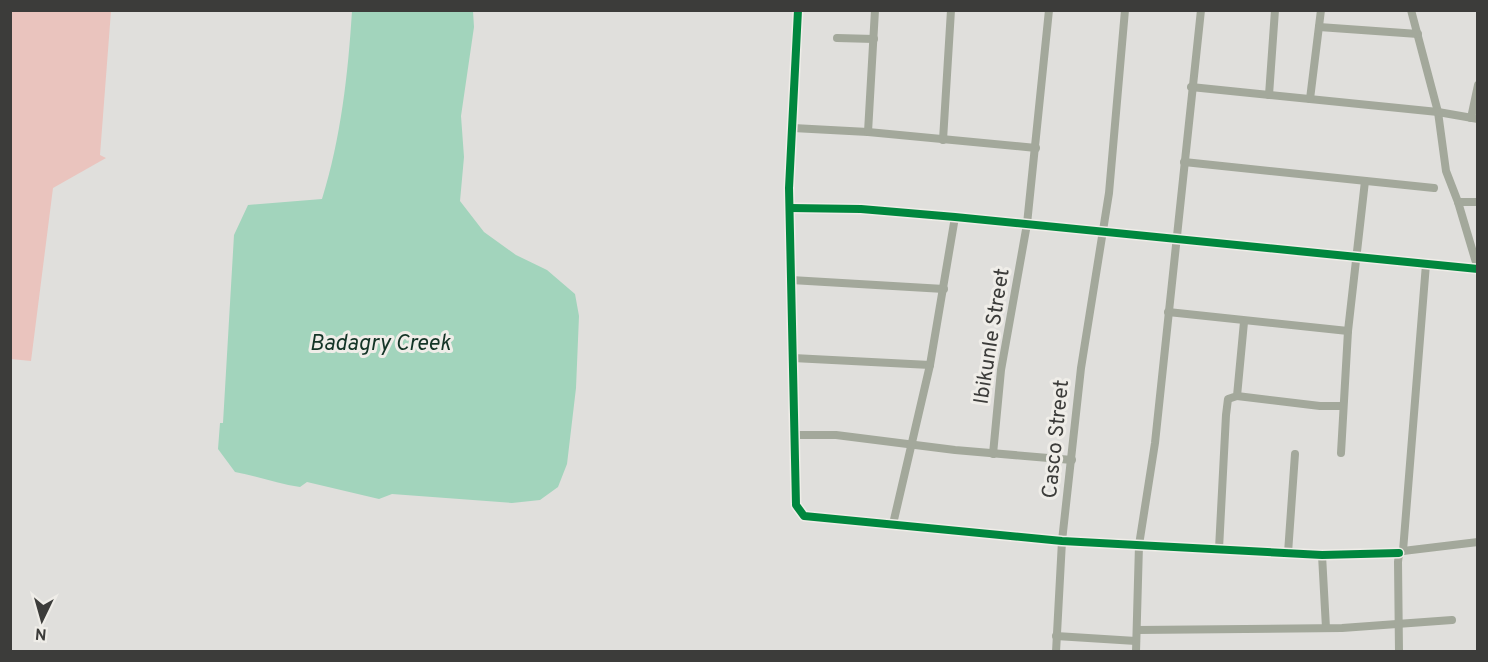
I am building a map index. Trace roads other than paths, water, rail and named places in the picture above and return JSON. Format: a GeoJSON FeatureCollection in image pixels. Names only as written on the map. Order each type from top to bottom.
{"type":"FeatureCollection","features":[{"type":"Feature","properties":{"kind":"street"},"geometry":{"type":"LineString","coordinates":[[798,10],[790,208],[790,280],[796,505],[800,513],[804,516],[837,522],[893,524],[1062,541],[1322,555],[1401,552],[1478,542]]}},
{"type":"Feature","properties":{"kind":"street"},"geometry":{"type":"LineString","coordinates":[[868,132],[875,10]]}},
{"type":"Feature","properties":{"kind":"street"},"geometry":{"type":"LineString","coordinates":[[943,140],[951,10]]}},
{"type":"Feature","properties":{"kind":"street","name":"Ibikunle Street"},"geometry":{"type":"LineString","coordinates":[[993,454],[1001,370],[1027,224],[1049,10]]}},
{"type":"Feature","properties":{"kind":"street","name":"Casco Street"},"geometry":{"type":"LineString","coordinates":[[1056,651],[1062,541],[1081,368],[1112,172],[1125,10]]}},
{"type":"Feature","properties":{"kind":"street"},"geometry":{"type":"LineString","coordinates":[[1136,651],[1139,544],[1155,443],[1191,87],[1201,10]]}},
{"type":"Feature","properties":{"kind":"street"},"geometry":{"type":"LineString","coordinates":[[1269,95],[1275,10]]}},
{"type":"Feature","properties":{"kind":"street"},"geometry":{"type":"LineString","coordinates":[[1310,99],[1321,10]]}},
{"type":"Feature","properties":{"kind":"street"},"geometry":{"type":"LineString","coordinates":[[790,208],[861,209],[955,217],[1478,269],[1446,171],[1438,112],[1411,10]]}},
{"type":"Feature","properties":{"kind":"street"},"geometry":{"type":"LineString","coordinates":[[1319,27],[1418,34]]}},
{"type":"Feature","properties":{"kind":"street"},"geometry":{"type":"LineString","coordinates":[[837,38],[874,39]]}},
{"type":"Feature","properties":{"kind":"street"},"geometry":{"type":"LineString","coordinates":[[1191,87],[1438,112],[1474,118],[1478,85]]}},
{"type":"Feature","properties":{"kind":"street"},"geometry":{"type":"LineString","coordinates":[[793,128],[868,132],[1036,148]]}},
{"type":"Feature","properties":{"kind":"street"},"geometry":{"type":"LineString","coordinates":[[1184,162],[1434,188]]}},
{"type":"Feature","properties":{"kind":"street"},"geometry":{"type":"LineString","coordinates":[[1341,453],[1348,331],[1365,181]]}},
{"type":"Feature","properties":{"kind":"street"},"geometry":{"type":"LineString","coordinates":[[1458,202],[1478,202]]}},
{"type":"Feature","properties":{"kind":"street"},"geometry":{"type":"LineString","coordinates":[[893,524],[930,365],[955,217]]}},
{"type":"Feature","properties":{"kind":"street"},"geometry":{"type":"LineString","coordinates":[[1399,651],[1401,552],[1426,264]]}},
{"type":"Feature","properties":{"kind":"street"},"geometry":{"type":"LineString","coordinates":[[790,280],[944,289]]}},
{"type":"Feature","properties":{"kind":"street"},"geometry":{"type":"LineString","coordinates":[[1168,312],[1244,322],[1348,331]]}},
{"type":"Feature","properties":{"kind":"street"},"geometry":{"type":"LineString","coordinates":[[1237,396],[1244,322]]}},
{"type":"Feature","properties":{"kind":"street"},"geometry":{"type":"LineString","coordinates":[[793,358],[930,365]]}},
{"type":"Feature","properties":{"kind":"street"},"geometry":{"type":"LineString","coordinates":[[1219,549],[1228,399],[1237,396],[1320,406],[1343,406]]}},
{"type":"Feature","properties":{"kind":"street"},"geometry":{"type":"LineString","coordinates":[[793,435],[836,435],[993,454],[1072,459]]}},
{"type":"Feature","properties":{"kind":"street"},"geometry":{"type":"LineString","coordinates":[[1288,553],[1295,454]]}},
{"type":"Feature","properties":{"kind":"street"},"geometry":{"type":"LineString","coordinates":[[1322,555],[1326,628]]}},
{"type":"Feature","properties":{"kind":"street"},"geometry":{"type":"LineString","coordinates":[[1137,630],[1326,628],[1452,620]]}},
{"type":"Feature","properties":{"kind":"street"},"geometry":{"type":"LineString","coordinates":[[1056,636],[1136,642]]}},
{"type":"Feature","properties":{"kind":"water","name":"Badagry Creek"},"geometry":{"type":"Polygon","coordinates":[[[352,11],[473,11],[474,27],[461,116],[464,157],[460,201],[484,232],[516,255],[547,270],[575,294],[579,316],[576,388],[567,464],[558,487],[540,500],[512,503],[392,494],[379,499],[307,482],[300,487],[235,472],[218,449],[220,423],[223,423],[234,235],[248,205],[322,199],[343,106],[352,11]]]}}]}
